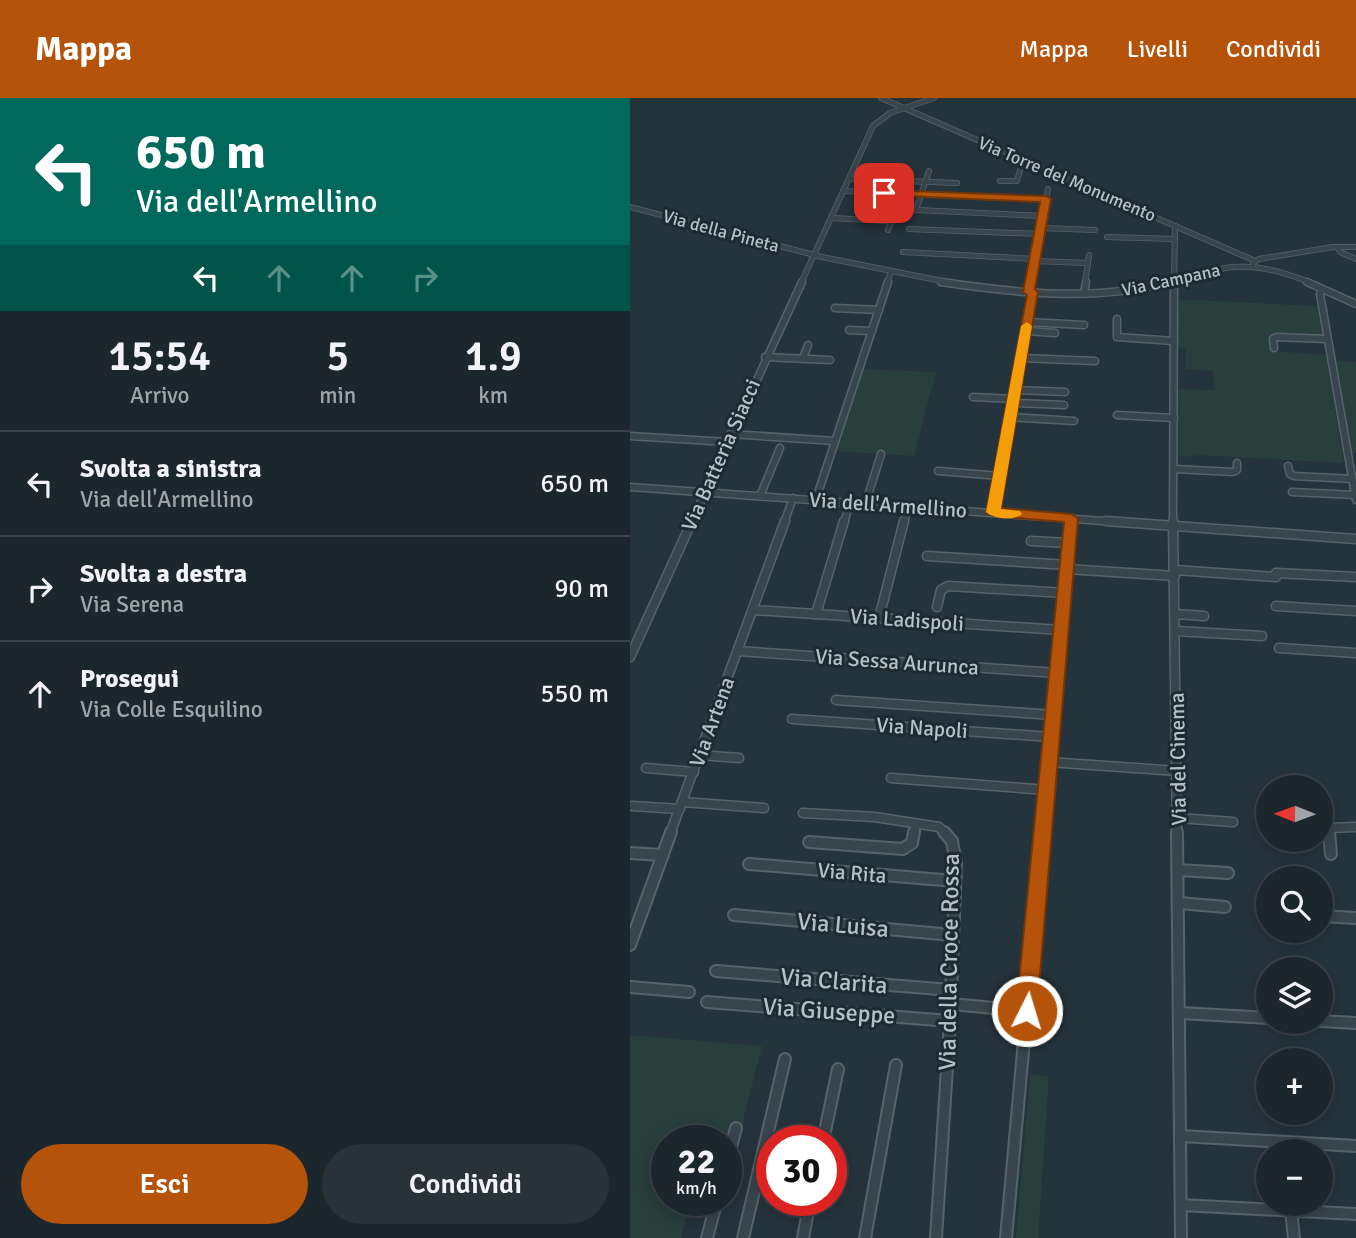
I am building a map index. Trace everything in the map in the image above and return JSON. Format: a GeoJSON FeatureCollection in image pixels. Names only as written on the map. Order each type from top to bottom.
{"type":"FeatureCollection","features":[{"type":"Feature","properties":{"kind":"street","name":"Via Torre del Monumento"},"geometry":{"type":"LineString","coordinates":[[881,98],[1254,263]]}},
{"type":"Feature","properties":{"kind":"street","name":"Via Batteria Siacci"},"geometry":{"type":"LineString","coordinates":[[630,657],[765,357],[876,122],[903,108],[934,98]]}},
{"type":"Feature","properties":{"kind":"street"},"geometry":{"type":"LineString","coordinates":[[1000,181],[1017,181],[1023,160]]}},
{"type":"Feature","properties":{"kind":"street"},"geometry":{"type":"LineString","coordinates":[[929,171],[915,209],[917,211],[1043,216]]}},
{"type":"Feature","properties":{"kind":"street"},"geometry":{"type":"LineString","coordinates":[[849,179],[957,183]]}},
{"type":"Feature","properties":{"kind":"street"},"geometry":{"type":"LineString","coordinates":[[993,512],[1026,331],[1048,189]]}},
{"type":"Feature","properties":{"kind":"street"},"geometry":{"type":"LineString","coordinates":[[843,191],[1046,199]]}},
{"type":"Feature","properties":{"kind":"street"},"geometry":{"type":"LineString","coordinates":[[879,205],[884,193]]}},
{"type":"Feature","properties":{"kind":"street","name":"Via della Pineta"},"geometry":{"type":"LineString","coordinates":[[630,207],[813,254]]}},
{"type":"Feature","properties":{"kind":"street"},"geometry":{"type":"LineString","coordinates":[[831,218],[888,221],[891,223],[888,230]]}},
{"type":"Feature","properties":{"kind":"street","name":"Via del Cinema"},"geometry":{"type":"LineString","coordinates":[[1175,226],[1175,614],[1181,1013],[1181,1238]]}},
{"type":"Feature","properties":{"kind":"street"},"geometry":{"type":"LineString","coordinates":[[909,229],[1095,230]]}},
{"type":"Feature","properties":{"kind":"street"},"geometry":{"type":"LineString","coordinates":[[1107,237],[1175,239]]}},
{"type":"Feature","properties":{"kind":"street"},"geometry":{"type":"LineString","coordinates":[[1254,263],[1336,247],[1356,247]]}},
{"type":"Feature","properties":{"kind":"street"},"geometry":{"type":"LineString","coordinates":[[1336,247],[1356,258]]}},
{"type":"Feature","properties":{"kind":"street"},"geometry":{"type":"LineString","coordinates":[[903,253],[1088,263]]}},
{"type":"Feature","properties":{"kind":"street","name":"Via Campana"},"geometry":{"type":"LineString","coordinates":[[813,254],[891,271],[1031,292],[1132,290],[1254,263],[1356,304]]}},
{"type":"Feature","properties":{"kind":"street"},"geometry":{"type":"LineString","coordinates":[[1084,293],[1089,255]]}},
{"type":"Feature","properties":{"kind":"street"},"geometry":{"type":"LineString","coordinates":[[816,499],[891,271]]}},
{"type":"Feature","properties":{"kind":"street"},"geometry":{"type":"LineString","coordinates":[[1293,492],[1356,498],[1327,339],[1320,295],[1322,290]]}},
{"type":"Feature","properties":{"kind":"street"},"geometry":{"type":"LineString","coordinates":[[835,308],[879,310]]}},
{"type":"Feature","properties":{"kind":"street"},"geometry":{"type":"LineString","coordinates":[[1117,319],[1115,335],[1119,338],[1174,341]]}},
{"type":"Feature","properties":{"kind":"street"},"geometry":{"type":"LineString","coordinates":[[1027,322],[1084,325]]}},
{"type":"Feature","properties":{"kind":"street"},"geometry":{"type":"LineString","coordinates":[[849,330],[872,331]]}},
{"type":"Feature","properties":{"kind":"street"},"geometry":{"type":"LineString","coordinates":[[1026,331],[1055,333]]}},
{"type":"Feature","properties":{"kind":"street"},"geometry":{"type":"LineString","coordinates":[[1274,348],[1273,340],[1276,337],[1327,339]]}},
{"type":"Feature","properties":{"kind":"street"},"geometry":{"type":"LineString","coordinates":[[803,358],[808,345]]}},
{"type":"Feature","properties":{"kind":"street"},"geometry":{"type":"LineString","coordinates":[[765,357],[830,360]]}},
{"type":"Feature","properties":{"kind":"street"},"geometry":{"type":"LineString","coordinates":[[1020,358],[1095,361]]}},
{"type":"Feature","properties":{"kind":"street"},"geometry":{"type":"LineString","coordinates":[[1015,390],[1065,392]]}},
{"type":"Feature","properties":{"kind":"street"},"geometry":{"type":"LineString","coordinates":[[973,397],[1064,405]]}},
{"type":"Feature","properties":{"kind":"street"},"geometry":{"type":"LineString","coordinates":[[1116,415],[1174,418]]}},
{"type":"Feature","properties":{"kind":"street"},"geometry":{"type":"LineString","coordinates":[[1010,417],[1074,421]]}},
{"type":"Feature","properties":{"kind":"street"},"geometry":{"type":"LineString","coordinates":[[630,436],[835,441]]}},
{"type":"Feature","properties":{"kind":"street"},"geometry":{"type":"LineString","coordinates":[[761,496],[780,448]]}},
{"type":"Feature","properties":{"kind":"street"},"geometry":{"type":"LineString","coordinates":[[866,502],[881,454]]}},
{"type":"Feature","properties":{"kind":"street"},"geometry":{"type":"LineString","coordinates":[[1175,469],[1233,472],[1237,470],[1237,463]]}},
{"type":"Feature","properties":{"kind":"street"},"geometry":{"type":"LineString","coordinates":[[1288,466],[1290,474],[1294,476],[1352,479]]}},
{"type":"Feature","properties":{"kind":"street"},"geometry":{"type":"LineString","coordinates":[[938,471],[1000,476]]}},
{"type":"Feature","properties":{"kind":"street","name":"Via dell'Armellino"},"geometry":{"type":"LineString","coordinates":[[630,487],[1356,539]]}},
{"type":"Feature","properties":{"kind":"street","name":"Via Artena"},"geometry":{"type":"LineString","coordinates":[[630,945],[793,498]]}},
{"type":"Feature","properties":{"kind":"street"},"geometry":{"type":"LineString","coordinates":[[816,614],[850,502]]}},
{"type":"Feature","properties":{"kind":"street"},"geometry":{"type":"LineString","coordinates":[[879,618],[908,506]]}},
{"type":"Feature","properties":{"kind":"street"},"geometry":{"type":"LineString","coordinates":[[1006,1238],[1071,518]]}},
{"type":"Feature","properties":{"kind":"street"},"geometry":{"type":"LineString","coordinates":[[1031,541],[1069,543]]}},
{"type":"Feature","properties":{"kind":"street"},"geometry":{"type":"LineString","coordinates":[[927,556],[1175,573],[1356,577]]}},
{"type":"Feature","properties":{"kind":"street"},"geometry":{"type":"LineString","coordinates":[[937,607],[941,590],[948,586],[1065,593]]}},
{"type":"Feature","properties":{"kind":"street"},"geometry":{"type":"LineString","coordinates":[[1276,606],[1356,611]]}},
{"type":"Feature","properties":{"kind":"street","name":"Via Ladispoli"},"geometry":{"type":"LineString","coordinates":[[753,610],[1061,630]]}},
{"type":"Feature","properties":{"kind":"street"},"geometry":{"type":"LineString","coordinates":[[1175,614],[1204,615]]}},
{"type":"Feature","properties":{"kind":"street"},"geometry":{"type":"LineString","coordinates":[[1176,631],[1262,636]]}},
{"type":"Feature","properties":{"kind":"street"},"geometry":{"type":"LineString","coordinates":[[1279,648],[1356,653]]}},
{"type":"Feature","properties":{"kind":"street","name":"Via Sessa Aurunca"},"geometry":{"type":"LineString","coordinates":[[737,651],[1057,673]]}},
{"type":"Feature","properties":{"kind":"street"},"geometry":{"type":"LineString","coordinates":[[836,700],[1054,715]]}},
{"type":"Feature","properties":{"kind":"street","name":"Via Napoli"},"geometry":{"type":"LineString","coordinates":[[792,719],[1052,737]]}},
{"type":"Feature","properties":{"kind":"street"},"geometry":{"type":"LineString","coordinates":[[700,755],[739,758]]}},
{"type":"Feature","properties":{"kind":"street"},"geometry":{"type":"LineString","coordinates":[[1049,762],[1178,771]]}},
{"type":"Feature","properties":{"kind":"street"},"geometry":{"type":"LineString","coordinates":[[646,768],[694,772]]}},
{"type":"Feature","properties":{"kind":"street"},"geometry":{"type":"LineString","coordinates":[[891,778],[1047,790]]}},
{"type":"Feature","properties":{"kind":"street"},"geometry":{"type":"LineString","coordinates":[[632,806],[764,808]]}},
{"type":"Feature","properties":{"kind":"street","name":"Via della Croce Rossa"},"geometry":{"type":"LineString","coordinates":[[803,813],[875,817],[936,826],[948,835],[956,853],[951,1004],[936,1238]]}},
{"type":"Feature","properties":{"kind":"street"},"geometry":{"type":"LineString","coordinates":[[1179,818],[1233,822]]}},
{"type":"Feature","properties":{"kind":"street"},"geometry":{"type":"LineString","coordinates":[[809,842],[903,849],[912,843],[916,824]]}},
{"type":"Feature","properties":{"kind":"street"},"geometry":{"type":"LineString","coordinates":[[1331,854],[1329,828],[1356,827]]}},
{"type":"Feature","properties":{"kind":"street"},"geometry":{"type":"LineString","coordinates":[[630,853],[663,855]]}},
{"type":"Feature","properties":{"kind":"street","name":"Via Rita"},"geometry":{"type":"LineString","coordinates":[[749,864],[955,881]]}},
{"type":"Feature","properties":{"kind":"street"},"geometry":{"type":"LineString","coordinates":[[1179,870],[1228,873]]}},
{"type":"Feature","properties":{"kind":"street"},"geometry":{"type":"LineString","coordinates":[[1179,904],[1225,907]]}},
{"type":"Feature","properties":{"kind":"street","name":"Via Luisa"},"geometry":{"type":"LineString","coordinates":[[734,915],[952,935]]}},
{"type":"Feature","properties":{"kind":"street"},"geometry":{"type":"LineString","coordinates":[[1333,917],[1356,918]]}},
{"type":"Feature","properties":{"kind":"street","name":"Via Clarita"},"geometry":{"type":"LineString","coordinates":[[716,971],[951,990]]}},
{"type":"Feature","properties":{"kind":"street"},"geometry":{"type":"LineString","coordinates":[[630,986],[688,992]]}},
{"type":"Feature","properties":{"kind":"street","name":"Via Giuseppe"},"geometry":{"type":"LineString","coordinates":[[707,1002],[950,1021]]}},
{"type":"Feature","properties":{"kind":"street"},"geometry":{"type":"LineString","coordinates":[[951,1004],[1027,1011]]}},
{"type":"Feature","properties":{"kind":"street"},"geometry":{"type":"LineString","coordinates":[[1181,1013],[1256,1017]]}},
{"type":"Feature","properties":{"kind":"street"},"geometry":{"type":"LineString","coordinates":[[1333,1022],[1356,1023]]}},
{"type":"Feature","properties":{"kind":"street"},"geometry":{"type":"LineString","coordinates":[[743,1238],[785,1059]]}},
{"type":"Feature","properties":{"kind":"street"},"geometry":{"type":"LineString","coordinates":[[865,1238],[896,1065]]}},
{"type":"Feature","properties":{"kind":"street"},"geometry":{"type":"LineString","coordinates":[[826,1125],[838,1069]]}},
{"type":"Feature","properties":{"kind":"street"},"geometry":{"type":"LineString","coordinates":[[1181,1136],[1356,1146]]}},
{"type":"Feature","properties":{"kind":"street"},"geometry":{"type":"LineString","coordinates":[[1181,1205],[1256,1208]]}},
{"type":"Feature","properties":{"kind":"street"},"geometry":{"type":"LineString","coordinates":[[1333,1215],[1356,1217]]}},
{"type":"Feature","properties":{"kind":"street"},"geometry":{"type":"LineString","coordinates":[[707,1238],[713,1216]]}},
{"type":"Feature","properties":{"kind":"street"},"geometry":{"type":"LineString","coordinates":[[803,1238],[807,1216]]}},
{"type":"Feature","properties":{"kind":"street"},"geometry":{"type":"LineString","coordinates":[[1292,1216],[1294,1238]]}},
{"type":"Feature","properties":{"kind":"green space"},"geometry":{"type":"Polygon","coordinates":[[[1176,299],[1318,306],[1323,338],[1272,336],[1273,351],[1326,355],[1344,463],[1178,456],[1178,389],[1214,390],[1213,371],[1186,369],[1186,349],[1176,348],[1176,299]]]}},
{"type":"Feature","properties":{"kind":"green space"},"geometry":{"type":"Polygon","coordinates":[[[1336,361],[1356,362],[1356,453],[1352,453],[1336,361]]]}},
{"type":"Feature","properties":{"kind":"green space"},"geometry":{"type":"Polygon","coordinates":[[[862,369],[936,372],[914,456],[834,451],[862,369]]]}},
{"type":"Feature","properties":{"kind":"green space"},"geometry":{"type":"Polygon","coordinates":[[[630,1035],[762,1046],[742,1125],[651,1125],[651,1216],[687,1216],[681,1238],[630,1238],[630,1035]]]}},
{"type":"Feature","properties":{"kind":"green space"},"geometry":{"type":"Polygon","coordinates":[[[1030,1074],[1049,1076],[1038,1238],[1016,1238],[1030,1074]]]}},
{"type":"Feature","properties":{"kind":"slow traffic"},"geometry":{"type":"LineString","coordinates":[[1015,514],[993,512],[1027,326]]}},
{"type":"Feature","properties":{"kind":"route"},"geometry":{"type":"LineString","coordinates":[[884,193],[1046,199],[1029,292],[1033,292],[993,512],[1071,518],[1027,1011]]}}]}
